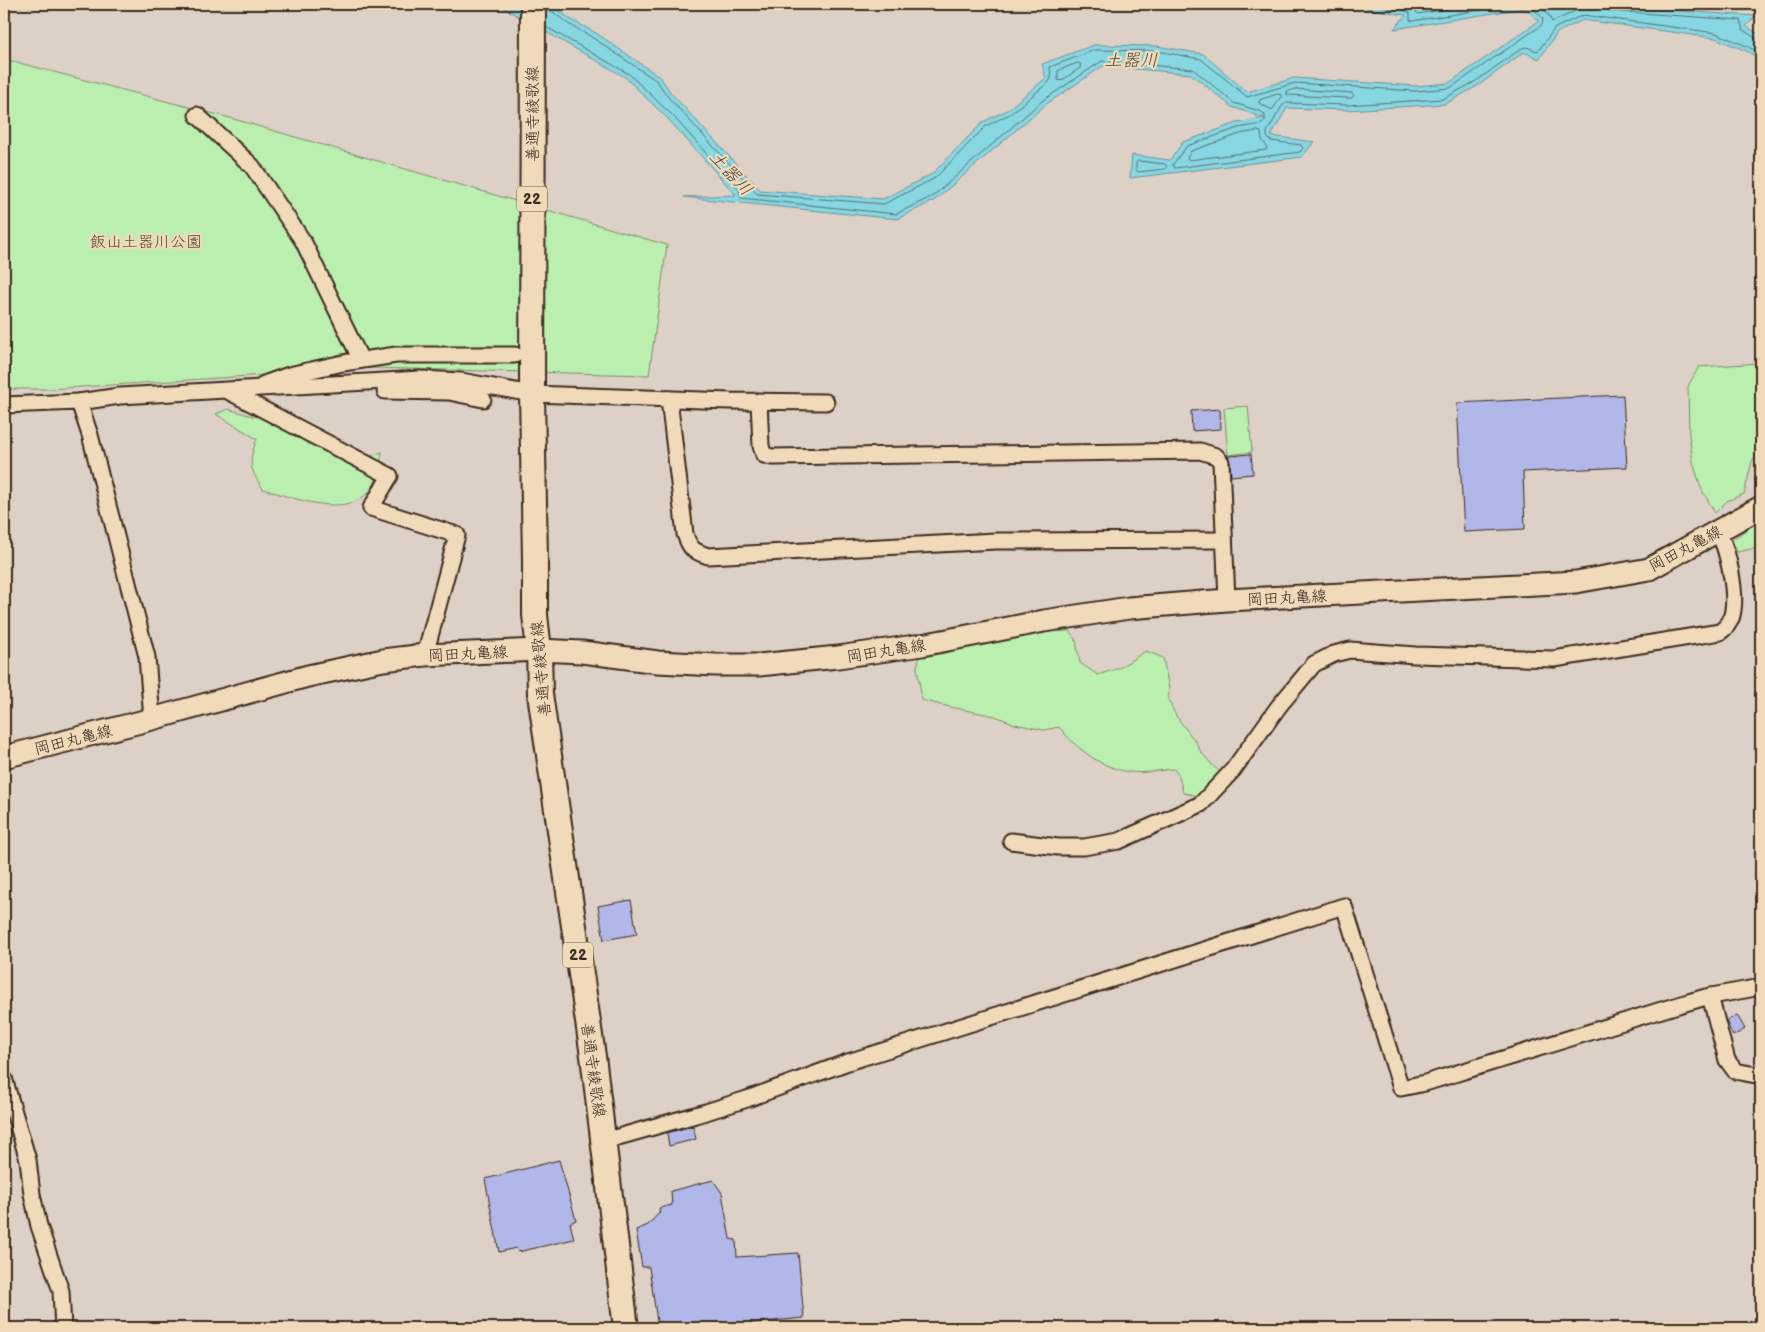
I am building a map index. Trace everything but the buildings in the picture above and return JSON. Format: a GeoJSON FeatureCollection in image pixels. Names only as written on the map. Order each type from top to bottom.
{"type":"FeatureCollection","features":[{"type":"Feature","properties":{"kind":"main road","name":"善通寺綾歌線"},"geometry":{"type":"LineString","coordinates":[[533,4],[532,394],[535,615],[540,694],[592,1046],[626,1328]]}},
{"type":"Feature","properties":{"kind":"main road","name":"岡田丸亀線"},"geometry":{"type":"LineString","coordinates":[[4,757],[308,676],[383,660],[425,655],[538,650],[582,652],[658,662],[759,665],[838,657],[922,645],[1044,621],[1129,608],[1227,600],[1576,582],[1649,569],[1761,507]]}},
{"type":"Feature","properties":{"kind":"street"},"geometry":{"type":"LineString","coordinates":[[197,115],[252,166],[304,241],[361,360]]}},
{"type":"Feature","properties":{"kind":"street"},"geometry":{"type":"LineString","coordinates":[[251,389],[289,375],[361,360],[396,355],[515,355]]}},
{"type":"Feature","properties":{"kind":"street"},"geometry":{"type":"LineString","coordinates":[[4,404],[79,402],[120,396],[420,379],[461,381],[532,394],[826,402]]}},
{"type":"Feature","properties":{"kind":"street"},"geometry":{"type":"LineString","coordinates":[[251,389],[272,397],[396,390],[449,392],[483,398]]}},
{"type":"Feature","properties":{"kind":"street"},"geometry":{"type":"LineString","coordinates":[[227,391],[390,476],[371,508],[457,536],[425,655]]}},
{"type":"Feature","properties":{"kind":"street"},"geometry":{"type":"LineString","coordinates":[[670,399],[685,534],[689,546],[697,552],[708,556],[996,541],[1224,540]]}},
{"type":"Feature","properties":{"kind":"street"},"geometry":{"type":"LineString","coordinates":[[759,401],[761,446],[764,455],[772,457],[1200,451],[1216,456],[1220,462],[1227,600]]}},
{"type":"Feature","properties":{"kind":"street"},"geometry":{"type":"LineString","coordinates":[[79,402],[90,435],[147,657],[152,719]]}},
{"type":"Feature","properties":{"kind":"street"},"geometry":{"type":"LineString","coordinates":[[1011,841],[1058,847],[1084,847],[1119,841],[1200,804],[1233,770],[1279,706],[1314,664],[1334,654],[1350,650],[1415,655],[1554,660],[1720,632],[1727,627],[1733,611],[1733,592],[1725,547],[1717,531]]}},
{"type":"Feature","properties":{"kind":"street"},"geometry":{"type":"LineString","coordinates":[[604,1141],[747,1099],[848,1062],[1344,906],[1401,1088],[1425,1083],[1710,996],[1761,987]]}},
{"type":"Feature","properties":{"kind":"street"},"geometry":{"type":"LineString","coordinates":[[1710,996],[1727,1060],[1735,1071],[1761,1076]]}},
{"type":"Feature","properties":{"kind":"street"},"geometry":{"type":"LineString","coordinates":[[4,1078],[28,1160],[32,1194],[39,1226],[60,1291],[63,1328]]}},
{"type":"Feature","properties":{"kind":"green space","name":"飯山土器川公園"},"geometry":{"type":"Polygon","coordinates":[[[4,59],[223,116],[667,245],[649,375],[371,368],[50,389],[4,389],[4,59]]]}},
{"type":"Feature","properties":{"kind":"green space"},"geometry":{"type":"Polygon","coordinates":[[[1761,363],[1761,448],[1752,461],[1744,494],[1727,501],[1715,513],[1701,488],[1693,462],[1689,435],[1688,386],[1699,367],[1761,363]]]}},
{"type":"Feature","properties":{"kind":"green space"},"geometry":{"type":"Polygon","coordinates":[[[1248,406],[1252,452],[1228,455],[1224,408],[1248,406]]]}},
{"type":"Feature","properties":{"kind":"green space"},"geometry":{"type":"Polygon","coordinates":[[[228,409],[252,416],[266,417],[358,461],[382,452],[378,474],[370,490],[359,500],[344,504],[328,505],[263,489],[251,465],[257,439],[216,414],[228,409]]]}},
{"type":"Feature","properties":{"kind":"green space"},"geometry":{"type":"Polygon","coordinates":[[[1761,519],[1761,547],[1737,552],[1732,540],[1761,519]]]}},
{"type":"Feature","properties":{"kind":"green space"},"geometry":{"type":"Polygon","coordinates":[[[1070,631],[1076,641],[1080,663],[1098,675],[1119,668],[1146,651],[1163,658],[1169,689],[1168,700],[1176,716],[1201,752],[1226,777],[1205,797],[1183,793],[1179,776],[1174,769],[1130,772],[1119,770],[1100,762],[1082,750],[1059,727],[1044,730],[1015,724],[995,716],[922,700],[917,667],[921,652],[1040,632],[1070,631]]]}},
{"type":"Feature","properties":{"kind":"water","name":"土器川"},"geometry":{"type":"Polygon","coordinates":[[[497,4],[550,4],[660,77],[671,93],[760,190],[883,199],[932,174],[983,122],[1007,110],[1046,78],[1042,64],[1094,45],[1157,46],[1203,54],[1247,92],[1294,78],[1416,86],[1449,83],[1539,21],[1525,8],[1394,29],[1406,15],[1341,4],[1574,4],[1756,16],[1746,26],[1761,36],[1761,60],[1747,51],[1715,38],[1583,20],[1558,32],[1539,59],[1524,52],[1479,85],[1445,104],[1347,110],[1287,108],[1271,136],[1314,142],[1302,157],[1130,178],[1132,155],[1170,160],[1183,142],[1237,123],[1264,118],[1232,107],[1191,74],[1103,66],[1045,105],[935,200],[897,219],[684,197],[736,195],[669,120],[625,77],[497,4]]]}}]}
